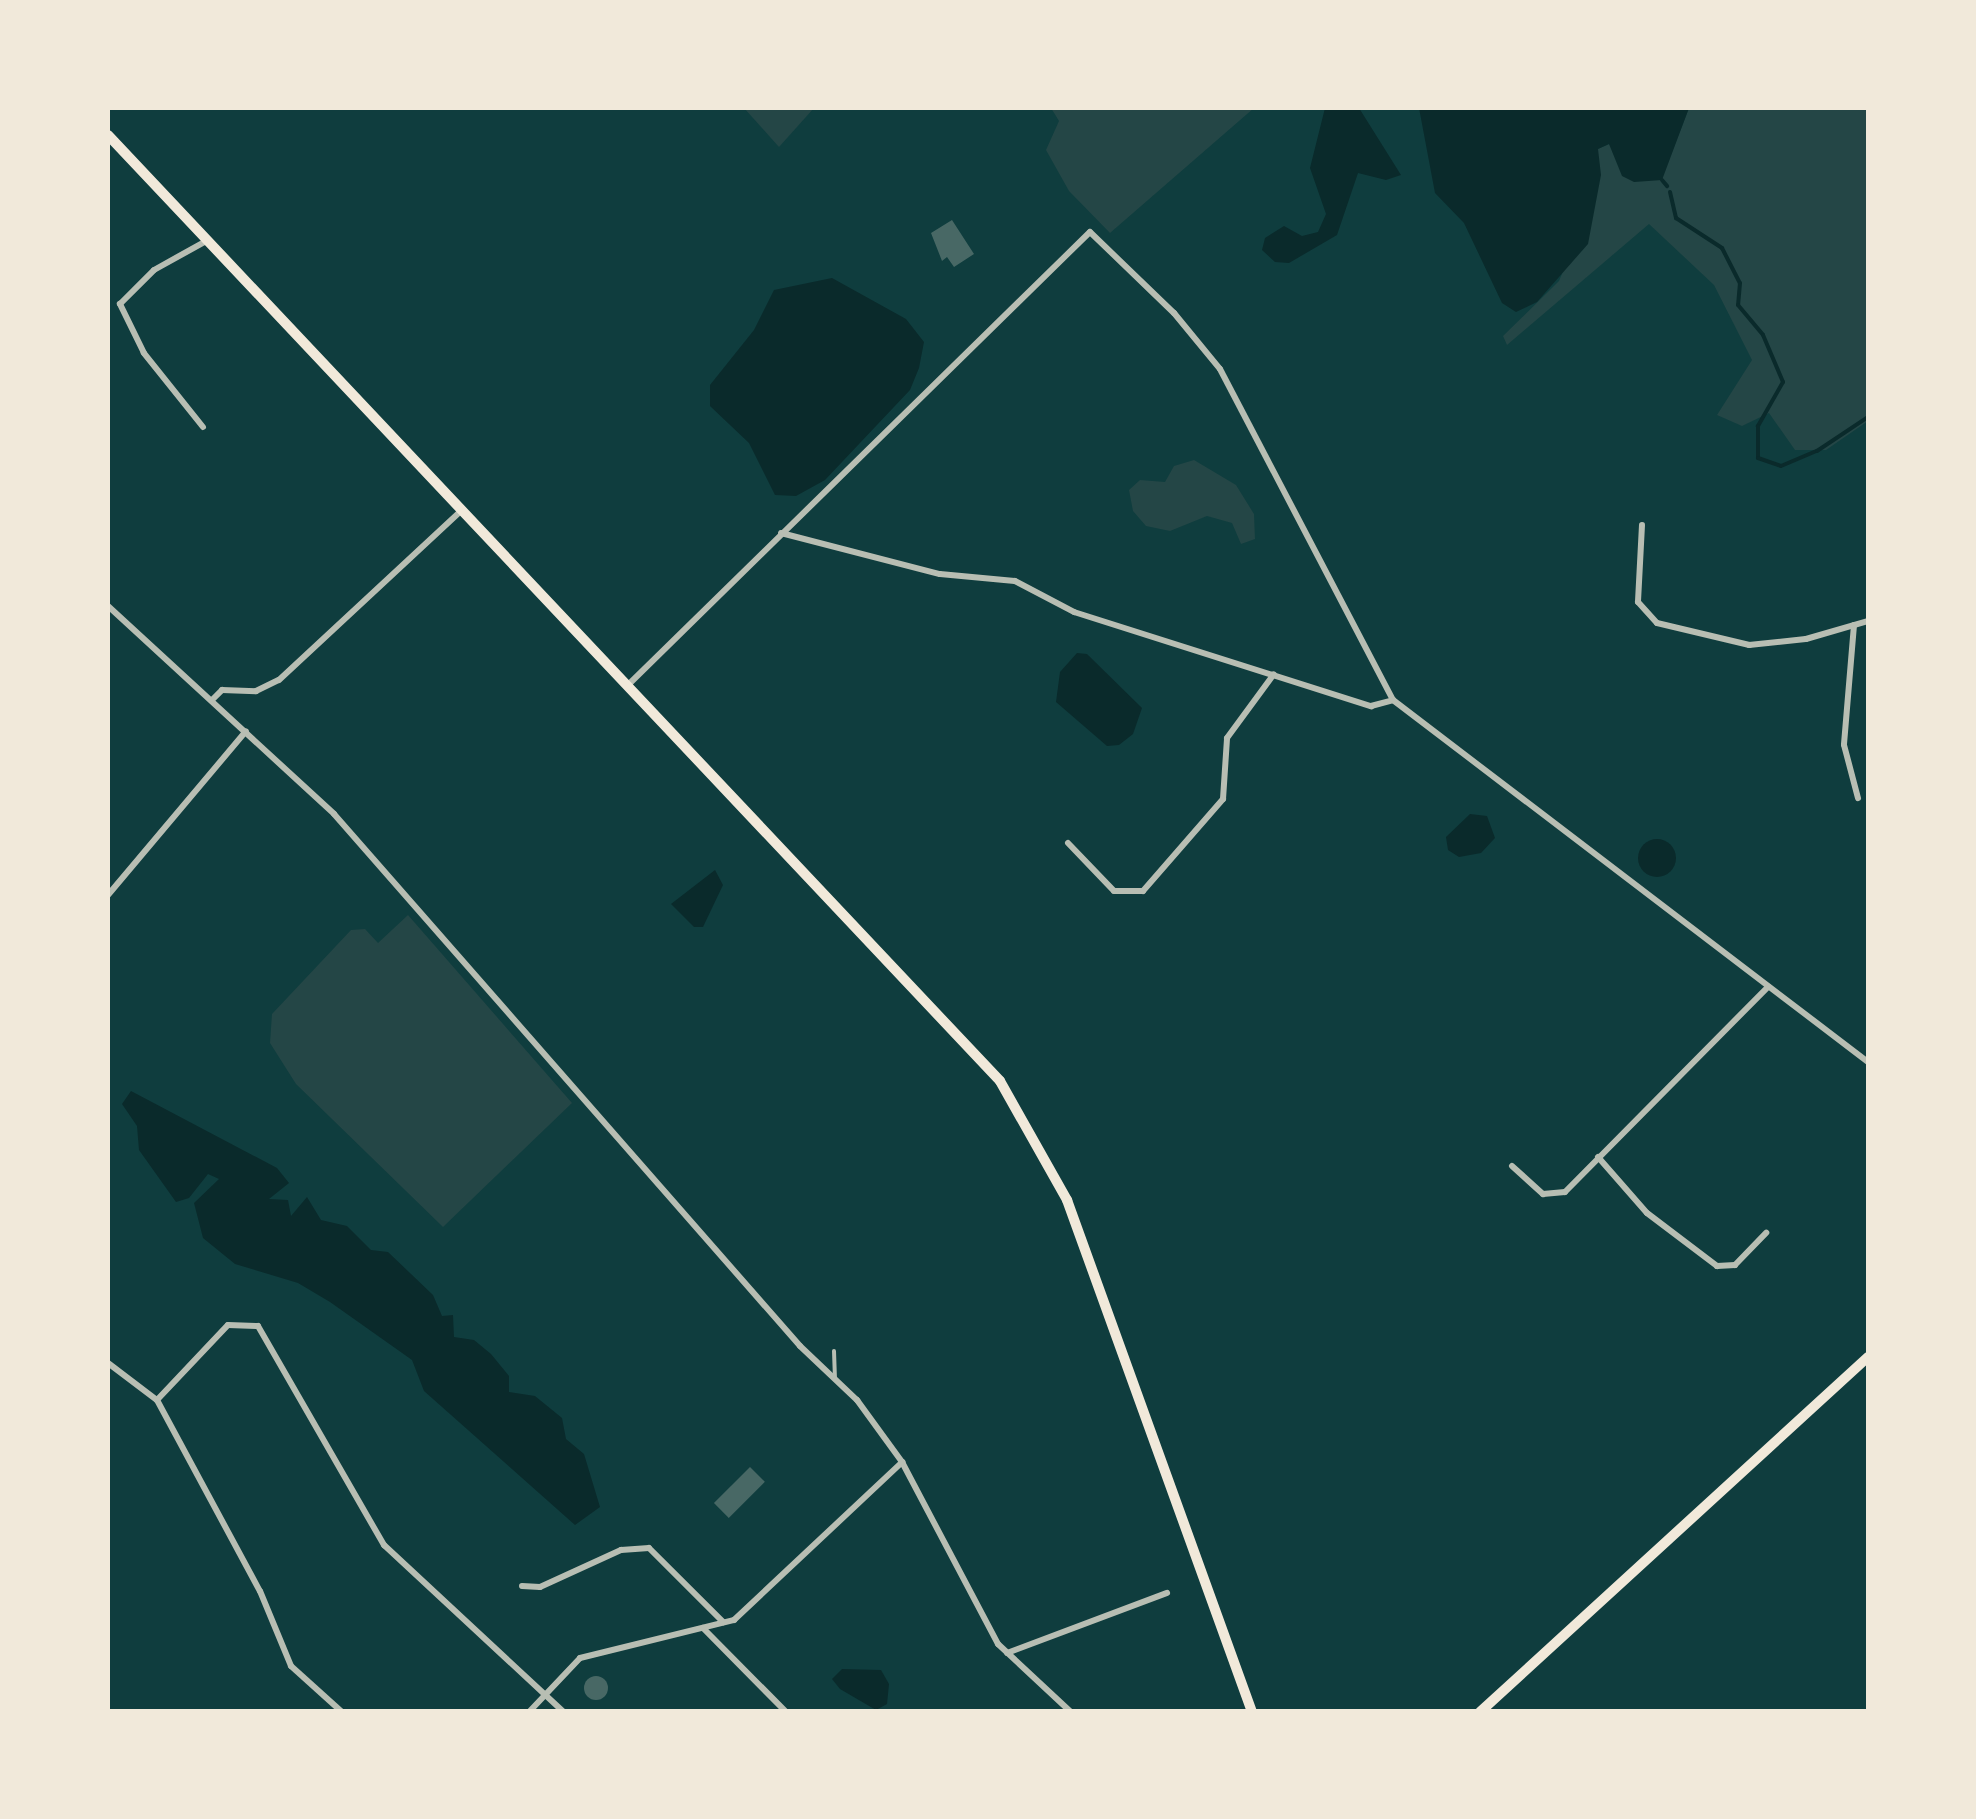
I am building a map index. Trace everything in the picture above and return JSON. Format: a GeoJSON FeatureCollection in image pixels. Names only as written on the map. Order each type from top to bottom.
{"type":"FeatureCollection","features":[{"type":"Feature","properties":{"kind":"main road"},"geometry":{"type":"LineString","coordinates":[[108,135],[964,1036],[1030,1125],[1067,1200],[1252,1712]]}},
{"type":"Feature","properties":{"kind":"main road"},"geometry":{"type":"LineString","coordinates":[[1480,1712],[1868,1357]]}},
{"type":"Feature","properties":{"kind":"street"},"geometry":{"type":"LineString","coordinates":[[628,684],[1090,232],[1174,313],[1220,369],[1392,700],[1868,1062]]}},
{"type":"Feature","properties":{"kind":"street"},"geometry":{"type":"LineString","coordinates":[[203,427],[154,367],[120,304],[154,270],[208,240]]}},
{"type":"Feature","properties":{"kind":"street"},"geometry":{"type":"LineString","coordinates":[[212,700],[222,690],[256,692],[279,680],[463,510]]}},
{"type":"Feature","properties":{"kind":"street"},"geometry":{"type":"LineString","coordinates":[[1642,524],[1638,602],[1657,623],[1750,645],[1868,620]]}},
{"type":"Feature","properties":{"kind":"street"},"geometry":{"type":"LineString","coordinates":[[782,533],[940,574],[1028,585],[1074,612],[1376,707],[1392,700]]}},
{"type":"Feature","properties":{"kind":"street"},"geometry":{"type":"LineString","coordinates":[[108,606],[334,814],[800,1346],[836,1378],[902,1462],[978,1612],[1006,1653],[1071,1712]]}},
{"type":"Feature","properties":{"kind":"street"},"geometry":{"type":"LineString","coordinates":[[1854,626],[1844,744],[1858,798]]}},
{"type":"Feature","properties":{"kind":"street"},"geometry":{"type":"LineString","coordinates":[[1068,843],[1114,891],[1142,891],[1222,798],[1227,738],[1274,674]]}},
{"type":"Feature","properties":{"kind":"street"},"geometry":{"type":"LineString","coordinates":[[108,896],[246,731]]}},
{"type":"Feature","properties":{"kind":"street"},"geometry":{"type":"LineString","coordinates":[[1512,1166],[1550,1196],[1565,1192],[1768,987]]}},
{"type":"Feature","properties":{"kind":"street"},"geometry":{"type":"LineString","coordinates":[[1598,1157],[1647,1213],[1717,1266],[1735,1265],[1766,1233]]}},
{"type":"Feature","properties":{"kind":"street"},"geometry":{"type":"LineString","coordinates":[[157,1400],[228,1325],[258,1326],[384,1545],[564,1712]]}},
{"type":"Feature","properties":{"kind":"street"},"geometry":{"type":"LineString","coordinates":[[108,1363],[157,1400],[260,1592],[291,1666],[342,1712]]}},
{"type":"Feature","properties":{"kind":"street"},"geometry":{"type":"LineString","coordinates":[[529,1712],[580,1658],[724,1623],[745,1611],[902,1462]]}},
{"type":"Feature","properties":{"kind":"street"},"geometry":{"type":"LineString","coordinates":[[522,1586],[540,1587],[621,1550],[649,1548],[724,1623]]}},
{"type":"Feature","properties":{"kind":"street"},"geometry":{"type":"LineString","coordinates":[[1006,1653],[1167,1594]]}},
{"type":"Feature","properties":{"kind":"street"},"geometry":{"type":"LineString","coordinates":[[703,1628],[786,1712]]}},
{"type":"Feature","properties":{"kind":"lane"},"geometry":{"type":"LineString","coordinates":[[834,1351],[836,1378]]}},
{"type":"Feature","properties":{"kind":"shaded area"},"geometry":{"type":"Polygon","coordinates":[[[744,108],[814,108],[779,147],[744,108]]]}},
{"type":"Feature","properties":{"kind":"shaded area"},"geometry":{"type":"Polygon","coordinates":[[[1051,108],[1254,108],[1110,233],[1069,191],[1046,150],[1059,121],[1051,108]]]}},
{"type":"Feature","properties":{"kind":"shaded area"},"geometry":{"type":"Polygon","coordinates":[[[1325,108],[1359,108],[1401,175],[1386,180],[1358,173],[1337,235],[1289,263],[1275,262],[1262,250],[1265,238],[1284,226],[1302,236],[1318,232],[1326,214],[1310,168],[1325,108]]]}},
{"type":"Feature","properties":{"kind":"shaded area"},"geometry":{"type":"Polygon","coordinates":[[[1419,108],[1689,108],[1662,180],[1634,182],[1622,176],[1609,144],[1598,149],[1601,175],[1588,244],[1537,302],[1516,312],[1502,303],[1464,223],[1435,193],[1419,108]]]}},
{"type":"Feature","properties":{"kind":"shaded area"},"geometry":{"type":"Polygon","coordinates":[[[1689,108],[1868,108],[1868,421],[1826,450],[1795,450],[1769,413],[1742,426],[1717,415],[1752,360],[1714,285],[1649,224],[1507,345],[1503,336],[1559,281],[1595,195],[1598,149],[1609,144],[1661,180],[1689,108]]]}},
{"type":"Feature","properties":{"kind":"shaded area"},"geometry":{"type":"Polygon","coordinates":[[[832,278],[906,319],[924,342],[919,368],[910,390],[825,480],[796,496],[775,495],[749,443],[710,406],[710,385],[754,330],[774,290],[832,278]]]}},
{"type":"Feature","properties":{"kind":"shaded area"},"geometry":{"type":"Polygon","coordinates":[[[1194,460],[1236,485],[1254,514],[1255,539],[1241,544],[1232,523],[1207,516],[1170,531],[1146,526],[1133,511],[1129,490],[1140,480],[1165,482],[1174,466],[1194,460]]]}},
{"type":"Feature","properties":{"kind":"shaded area"},"geometry":{"type":"Polygon","coordinates":[[[1077,653],[1087,654],[1142,708],[1133,734],[1119,745],[1107,746],[1056,702],[1060,672],[1077,653]]]}},
{"type":"Feature","properties":{"kind":"shaded area"},"geometry":{"type":"Polygon","coordinates":[[[1470,814],[1487,816],[1495,838],[1481,853],[1459,857],[1448,850],[1446,837],[1470,814]]]}},
{"type":"Feature","properties":{"kind":"shaded area"},"geometry":{"type":"Polygon","coordinates":[[[1657,839],[1670,845],[1676,858],[1670,871],[1657,877],[1644,871],[1638,858],[1644,845],[1657,839]]]}},
{"type":"Feature","properties":{"kind":"shaded area"},"geometry":{"type":"Polygon","coordinates":[[[715,870],[723,885],[703,927],[694,927],[671,904],[715,870]]]}},
{"type":"Feature","properties":{"kind":"shaded area"},"geometry":{"type":"Polygon","coordinates":[[[408,915],[572,1103],[443,1227],[296,1084],[270,1043],[272,1014],[351,930],[365,929],[378,943],[408,915]]]}},
{"type":"Feature","properties":{"kind":"shaded area"},"geometry":{"type":"Polygon","coordinates":[[[131,1091],[277,1168],[289,1183],[269,1199],[288,1200],[291,1216],[307,1197],[321,1220],[347,1226],[371,1250],[388,1252],[433,1295],[442,1316],[453,1315],[454,1337],[474,1340],[491,1354],[509,1376],[509,1392],[535,1396],[562,1418],[566,1439],[584,1454],[600,1507],[575,1525],[424,1391],[412,1360],[298,1283],[235,1264],[203,1238],[194,1203],[219,1179],[208,1174],[189,1198],[176,1202],[139,1150],[137,1126],[122,1104],[131,1091]]]}},
{"type":"Feature","properties":{"kind":"shaded area"},"geometry":{"type":"Polygon","coordinates":[[[842,1669],[881,1670],[889,1684],[887,1704],[876,1710],[840,1689],[832,1679],[842,1669]]]}},
{"type":"Feature","properties":{"kind":"building"},"geometry":{"type":"Polygon","coordinates":[[[952,220],[974,254],[954,267],[947,257],[942,261],[931,233],[952,220]]]}},
{"type":"Feature","properties":{"kind":"building"},"geometry":{"type":"Polygon","coordinates":[[[750,1467],[765,1482],[729,1518],[714,1503],[750,1467]]]}},
{"type":"Feature","properties":{"kind":"building"},"geometry":{"type":"Polygon","coordinates":[[[596,1676],[608,1688],[596,1700],[584,1688],[596,1676]]]}},
{"type":"Feature","properties":{"kind":"waterway"},"geometry":{"type":"LineString","coordinates":[[1662,180],[1667,186]]}},
{"type":"Feature","properties":{"kind":"waterway"},"geometry":{"type":"LineString","coordinates":[[1670,192],[1676,218],[1722,248],[1740,283],[1738,305],[1763,335],[1783,382],[1758,426],[1758,458],[1781,466],[1817,451],[1868,417]]}}]}
